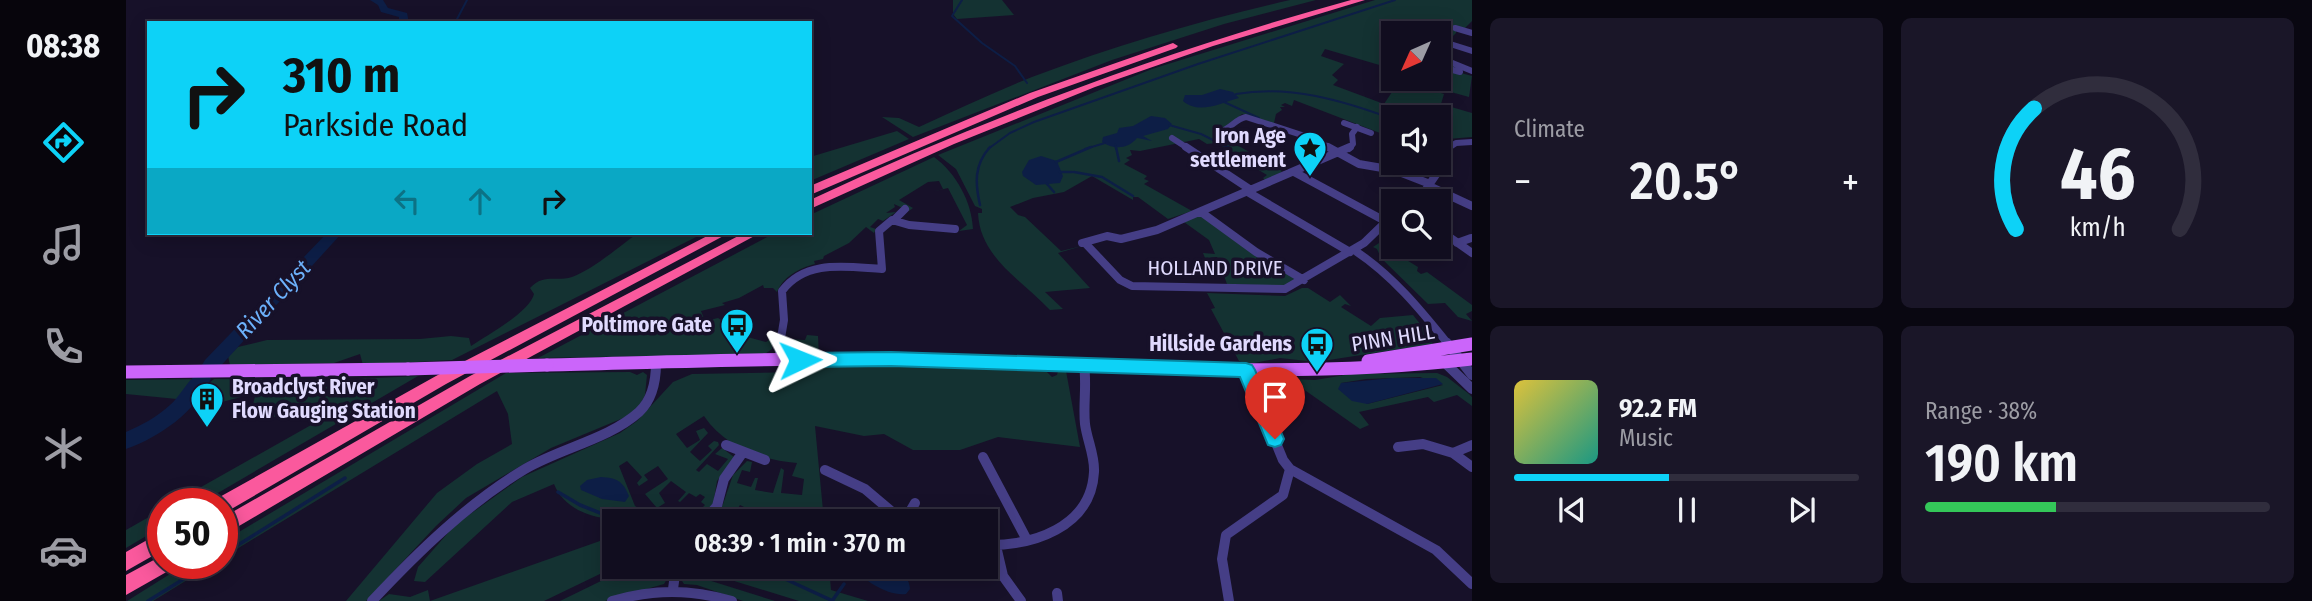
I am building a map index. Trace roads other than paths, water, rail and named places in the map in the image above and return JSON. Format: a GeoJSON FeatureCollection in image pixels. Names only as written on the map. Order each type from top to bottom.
{"type":"FeatureCollection","features":[{"type":"Feature","properties":{"kind":"highway"},"geometry":{"type":"LineString","coordinates":[[812,190],[1034,94],[1150,54],[1328,0]]}},
{"type":"Feature","properties":{"kind":"highway"},"geometry":{"type":"LineString","coordinates":[[812,204],[1044,103],[1188,51],[1361,0]]}},
{"type":"Feature","properties":{"kind":"highway"},"geometry":{"type":"LineString","coordinates":[[238,496],[452,374],[719,235]]}},
{"type":"Feature","properties":{"kind":"highway"},"geometry":{"type":"LineString","coordinates":[[238,519],[475,380],[750,235]]}},
{"type":"Feature","properties":{"kind":"highway"},"geometry":{"type":"LineString","coordinates":[[126,562],[147,550]]}},
{"type":"Feature","properties":{"kind":"highway"},"geometry":{"type":"LineString","coordinates":[[126,586],[147,574]]}},
{"type":"Feature","properties":{"kind":"main road","name":"PINN HILL"},"geometry":{"type":"LineString","coordinates":[[1333,368],[1472,344]]}},
{"type":"Feature","properties":{"kind":"main road"},"geometry":{"type":"LineString","coordinates":[[126,372],[872,359],[1246,370],[1333,368]]}},
{"type":"Feature","properties":{"kind":"main road","name":"PINN HILL"},"geometry":{"type":"LineString","coordinates":[[1333,368],[1466,360]]}},
{"type":"Feature","properties":{"kind":"street"},"geometry":{"type":"LineString","coordinates":[[1463,32],[1472,22]]}},
{"type":"Feature","properties":{"kind":"street"},"geometry":{"type":"LineString","coordinates":[[1451,44],[1472,51]]}},
{"type":"Feature","properties":{"kind":"street"},"geometry":{"type":"LineString","coordinates":[[1451,61],[1472,73]]}},
{"type":"Feature","properties":{"kind":"street"},"geometry":{"type":"LineString","coordinates":[[1451,69],[1472,73]]}},
{"type":"Feature","properties":{"kind":"street"},"geometry":{"type":"LineString","coordinates":[[1222,131],[1232,127],[1242,117],[1276,124],[1311,138],[1359,164],[1394,170],[1472,206]]}},
{"type":"Feature","properties":{"kind":"street"},"geometry":{"type":"LineString","coordinates":[[1344,123],[1371,133]]}},
{"type":"Feature","properties":{"kind":"street"},"geometry":{"type":"LineString","coordinates":[[1249,190],[1353,145],[1352,134],[1357,127]]}},
{"type":"Feature","properties":{"kind":"street"},"geometry":{"type":"LineString","coordinates":[[1172,142],[1188,144],[1249,190],[1371,261],[1404,293],[1451,348],[1466,360],[1472,375]]}},
{"type":"Feature","properties":{"kind":"street"},"geometry":{"type":"LineString","coordinates":[[1427,189],[1442,166],[1448,147],[1472,142]]}},
{"type":"Feature","properties":{"kind":"street"},"geometry":{"type":"LineString","coordinates":[[1294,172],[1381,219]]}},
{"type":"Feature","properties":{"kind":"street","name":"HOLLAND DRIVE"},"geometry":{"type":"LineString","coordinates":[[1249,190],[1157,229],[1121,239],[1107,236],[1083,243],[1120,279],[1132,286],[1280,290],[1304,280],[1352,251],[1374,236],[1381,226]]}},
{"type":"Feature","properties":{"kind":"street"},"geometry":{"type":"LineString","coordinates":[[882,269],[879,231],[905,209]]}},
{"type":"Feature","properties":{"kind":"street"},"geometry":{"type":"LineString","coordinates":[[1201,212],[1256,252],[1304,280]]}},
{"type":"Feature","properties":{"kind":"street"},"geometry":{"type":"LineString","coordinates":[[895,219],[909,225],[936,224],[955,229]]}},
{"type":"Feature","properties":{"kind":"street"},"geometry":{"type":"LineString","coordinates":[[1457,243],[1471,238]]}},
{"type":"Feature","properties":{"kind":"street"},"geometry":{"type":"LineString","coordinates":[[1451,239],[1472,253]]}},
{"type":"Feature","properties":{"kind":"street"},"geometry":{"type":"LineString","coordinates":[[780,360],[780,334],[784,320],[781,295],[789,282],[815,267],[894,269]]}},
{"type":"Feature","properties":{"kind":"street"},"geometry":{"type":"LineString","coordinates":[[1433,352],[1472,389]]}},
{"type":"Feature","properties":{"kind":"street"},"geometry":{"type":"LineString","coordinates":[[372,601],[437,534],[475,502],[551,455],[616,428],[636,415],[652,396],[656,363]]}},
{"type":"Feature","properties":{"kind":"street"},"geometry":{"type":"LineString","coordinates":[[998,545],[1027,540],[1064,527],[1079,516],[1094,473],[1084,418],[1088,387],[1084,365]]}},
{"type":"Feature","properties":{"kind":"street"},"geometry":{"type":"LineString","coordinates":[[1246,370],[1283,460],[1290,469],[1436,550],[1472,584]]}},
{"type":"Feature","properties":{"kind":"street"},"geometry":{"type":"LineString","coordinates":[[1398,447],[1423,444],[1453,453],[1472,467]]}},
{"type":"Feature","properties":{"kind":"street"},"geometry":{"type":"LineString","coordinates":[[726,445],[765,460]]}},
{"type":"Feature","properties":{"kind":"street"},"geometry":{"type":"LineString","coordinates":[[1453,453],[1472,445]]}},
{"type":"Feature","properties":{"kind":"street"},"geometry":{"type":"LineString","coordinates":[[714,509],[724,479],[743,452]]}},
{"type":"Feature","properties":{"kind":"street"},"geometry":{"type":"LineString","coordinates":[[983,457],[1027,540]]}},
{"type":"Feature","properties":{"kind":"street"},"geometry":{"type":"LineString","coordinates":[[1229,601],[1223,541],[1226,535],[1283,495],[1290,469]]}},
{"type":"Feature","properties":{"kind":"street"},"geometry":{"type":"LineString","coordinates":[[825,470],[838,480],[865,489],[889,509]]}},
{"type":"Feature","properties":{"kind":"street"},"geometry":{"type":"LineString","coordinates":[[912,509],[915,503]]}},
{"type":"Feature","properties":{"kind":"street"},"geometry":{"type":"LineString","coordinates":[[998,563],[1006,586],[1020,601]]}},
{"type":"Feature","properties":{"kind":"street"},"geometry":{"type":"LineString","coordinates":[[673,589],[674,579]]}},
{"type":"Feature","properties":{"kind":"street"},"geometry":{"type":"LineString","coordinates":[[612,601],[650,591],[673,589],[696,591],[732,601]]}},
{"type":"Feature","properties":{"kind":"water"},"geometry":{"type":"Polygon","coordinates":[[[1220,89],[1233,92],[1239,98],[1203,108],[1183,101],[1185,95],[1202,95],[1220,89]]]}},
{"type":"Feature","properties":{"kind":"water"},"geometry":{"type":"Polygon","coordinates":[[[1151,116],[1165,118],[1172,124],[1168,129],[1143,136],[1152,141],[1137,138],[1121,147],[1102,142],[1103,137],[1117,133],[1119,128],[1133,126],[1151,116]]]}},
{"type":"Feature","properties":{"kind":"water"},"geometry":{"type":"Polygon","coordinates":[[[1041,156],[1057,161],[1063,176],[1060,183],[1036,185],[1023,176],[1022,172],[1029,160],[1041,156]]]}},
{"type":"Feature","properties":{"kind":"water"},"geometry":{"type":"Polygon","coordinates":[[[1392,378],[1436,378],[1443,384],[1367,404],[1352,401],[1338,389],[1341,383],[1392,378]]]}},
{"type":"Feature","properties":{"kind":"water"},"geometry":{"type":"Polygon","coordinates":[[[601,477],[615,479],[622,484],[629,496],[625,502],[602,499],[581,490],[580,486],[587,480],[601,477]]]}},
{"type":"Feature","properties":{"kind":"water"},"geometry":{"type":"Polygon","coordinates":[[[865,579],[906,579],[910,589],[906,594],[898,594],[865,579]]]}},
{"type":"Feature","properties":{"kind":"waterway","name":"River Clyst"},"geometry":{"type":"LineString","coordinates":[[375,0],[382,3],[384,10],[404,15],[404,21]]}},
{"type":"Feature","properties":{"kind":"waterway"},"geometry":{"type":"LineString","coordinates":[[456,21],[467,0]]}},
{"type":"Feature","properties":{"kind":"waterway"},"geometry":{"type":"LineString","coordinates":[[962,0],[952,16],[982,43],[1015,66],[1027,83]]}},
{"type":"Feature","properties":{"kind":"waterway"},"geometry":{"type":"LineString","coordinates":[[989,148],[1010,133],[1034,122],[1198,64],[1395,0]]}},
{"type":"Feature","properties":{"kind":"waterway"},"geometry":{"type":"LineString","coordinates":[[1236,94],[1276,91],[1296,93],[1335,100],[1381,115]]}},
{"type":"Feature","properties":{"kind":"waterway"},"geometry":{"type":"LineString","coordinates":[[1224,102],[1259,118]]}},
{"type":"Feature","properties":{"kind":"waterway"},"geometry":{"type":"LineString","coordinates":[[1169,125],[1201,134],[1231,149],[1228,147]]}},
{"type":"Feature","properties":{"kind":"waterway"},"geometry":{"type":"LineString","coordinates":[[1089,148],[1105,143]]}},
{"type":"Feature","properties":{"kind":"waterway"},"geometry":{"type":"LineString","coordinates":[[1115,144],[1116,149]]}},
{"type":"Feature","properties":{"kind":"waterway"},"geometry":{"type":"LineString","coordinates":[[1116,147],[1119,161]]}},
{"type":"Feature","properties":{"kind":"waterway"},"geometry":{"type":"LineString","coordinates":[[980,205],[977,189],[978,167],[989,148]]}},
{"type":"Feature","properties":{"kind":"waterway"},"geometry":{"type":"LineString","coordinates":[[1056,162],[1089,148]]}},
{"type":"Feature","properties":{"kind":"waterway"},"geometry":{"type":"LineString","coordinates":[[1085,149],[1089,148]]}},
{"type":"Feature","properties":{"kind":"waterway"},"geometry":{"type":"LineString","coordinates":[[1060,172],[1072,172]]}},
{"type":"Feature","properties":{"kind":"waterway"},"geometry":{"type":"LineString","coordinates":[[1074,172],[1102,177],[1133,196]]}},
{"type":"Feature","properties":{"kind":"waterway"},"geometry":{"type":"LineString","coordinates":[[1047,184],[1054,192]]}},
{"type":"Feature","properties":{"kind":"waterway","name":"River Clyst"},"geometry":{"type":"LineString","coordinates":[[211,365],[333,235]]}},
{"type":"Feature","properties":{"kind":"waterway","name":"River Clyst"},"geometry":{"type":"LineString","coordinates":[[126,441],[170,416],[186,401],[202,379]]}},
{"type":"Feature","properties":{"kind":"waterway"},"geometry":{"type":"LineString","coordinates":[[238,545],[345,478]]}},
{"type":"Feature","properties":{"kind":"waterway"},"geometry":{"type":"LineString","coordinates":[[558,492],[602,514]]}},
{"type":"Feature","properties":{"kind":"waterway"},"geometry":{"type":"LineString","coordinates":[[148,601],[184,579]]}},
{"type":"Feature","properties":{"kind":"waterway"},"geometry":{"type":"LineString","coordinates":[[785,579],[832,601]]}},
{"type":"Feature","properties":{"kind":"waterway"},"geometry":{"type":"LineString","coordinates":[[832,601],[844,584]]}},
{"type":"Feature","properties":{"kind":"place","name":"Iron Age settlement"},"geometry":{"type":"Point","coordinates":[1310,178]}},
{"type":"Feature","properties":{"kind":"place","name":"Poltimore Gate"},"geometry":{"type":"Point","coordinates":[737,355]}},
{"type":"Feature","properties":{"kind":"place","name":"Hillside Gardens"},"geometry":{"type":"Point","coordinates":[1317,374]}},
{"type":"Feature","properties":{"kind":"place","name":"Broadclyst River Flow Gauging Station"},"geometry":{"type":"Point","coordinates":[207,429]}}]}
